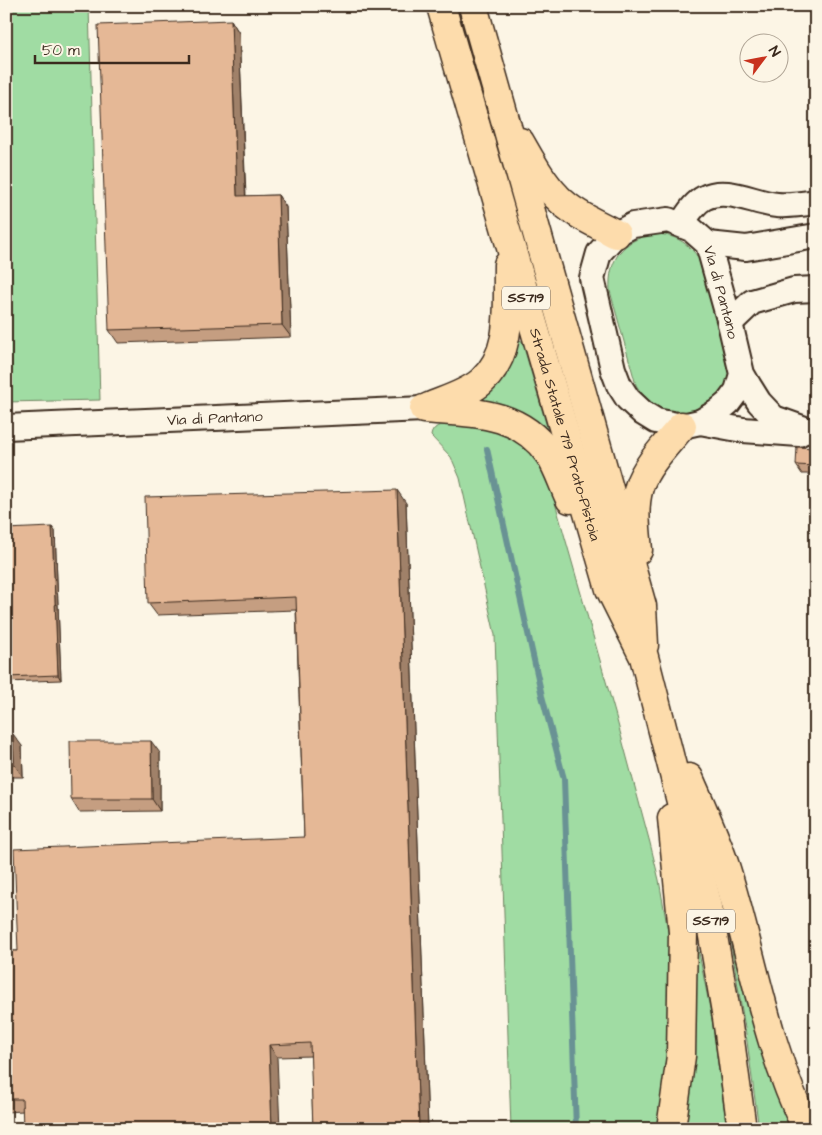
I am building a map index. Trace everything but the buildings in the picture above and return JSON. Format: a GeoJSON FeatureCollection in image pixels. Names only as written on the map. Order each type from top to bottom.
{"type":"FeatureCollection","features":[{"type":"Feature","properties":{"kind":"highway","name":"Strada Statale 719 Prato-Pistoia"},"geometry":{"type":"LineString","coordinates":[[441,6],[610,589],[644,657],[661,717],[708,908],[727,1018],[742,1129]]}},
{"type":"Feature","properties":{"kind":"highway","name":"Strada Statale 719 Prato-Pistoia"},"geometry":{"type":"LineString","coordinates":[[473,6],[642,606],[644,657]]}},
{"type":"Feature","properties":{"kind":"highway"},"geometry":{"type":"LineString","coordinates":[[502,113],[537,171],[557,198],[579,214],[616,234]]}},
{"type":"Feature","properties":{"kind":"highway"},"geometry":{"type":"LineString","coordinates":[[424,409],[467,391],[481,381],[498,362],[505,341],[508,236]]}},
{"type":"Feature","properties":{"kind":"highway"},"geometry":{"type":"LineString","coordinates":[[424,409],[487,414],[506,419],[536,439],[550,455],[610,589]]}},
{"type":"Feature","properties":{"kind":"highway"},"geometry":{"type":"LineString","coordinates":[[642,606],[635,515],[639,486],[650,465],[691,424]]}},
{"type":"Feature","properties":{"kind":"highway"},"geometry":{"type":"LineString","coordinates":[[661,717],[684,932],[681,1056],[671,1129]]}},
{"type":"Feature","properties":{"kind":"highway"},"geometry":{"type":"LineString","coordinates":[[661,717],[715,838],[726,869],[766,1019],[784,1078],[807,1129]]}},
{"type":"Feature","properties":{"kind":"street"},"geometry":{"type":"LineString","coordinates":[[681,224],[702,198],[711,195],[722,194],[775,205],[816,202]]}},
{"type":"Feature","properties":{"kind":"street","name":"Via di Pantano"},"geometry":{"type":"LineString","coordinates":[[668,220],[691,229],[708,244],[742,374],[758,402],[774,418],[816,434],[768,433],[724,427],[656,422],[628,399],[619,385],[613,369],[592,278],[599,253],[616,234],[633,225],[668,220]]}},
{"type":"Feature","properties":{"kind":"street"},"geometry":{"type":"LineString","coordinates":[[708,244],[746,248],[816,236]]}},
{"type":"Feature","properties":{"kind":"street"},"geometry":{"type":"LineString","coordinates":[[730,323],[752,302],[794,290],[816,289]]}},
{"type":"Feature","properties":{"kind":"street"},"geometry":{"type":"LineString","coordinates":[[691,424],[717,412],[728,404],[737,391],[742,374]]}},
{"type":"Feature","properties":{"kind":"street","name":"Via di Pantano"},"geometry":{"type":"LineString","coordinates":[[6,427],[424,409]]}},
{"type":"Feature","properties":{"kind":"green space"},"geometry":{"type":"Polygon","coordinates":[[[6,6],[89,6],[100,400],[6,402],[6,6]]]}},
{"type":"Feature","properties":{"kind":"green space"},"geometry":{"type":"Polygon","coordinates":[[[653,234],[661,234],[680,240],[691,248],[700,260],[730,364],[726,383],[718,397],[706,407],[692,412],[677,413],[662,409],[648,400],[636,385],[610,291],[612,270],[619,253],[633,241],[653,234]]]}},
{"type":"Feature","properties":{"kind":"green space"},"geometry":{"type":"Polygon","coordinates":[[[518,340],[522,341],[547,427],[544,429],[474,400],[518,340]]]}},
{"type":"Feature","properties":{"kind":"green space"},"geometry":{"type":"Polygon","coordinates":[[[459,422],[479,423],[515,433],[546,471],[650,843],[659,880],[673,960],[674,998],[662,1129],[511,1129],[495,635],[460,478],[451,457],[431,436],[433,430],[444,424],[459,422]]]}},
{"type":"Feature","properties":{"kind":"green space"},"geometry":{"type":"Polygon","coordinates":[[[726,915],[797,1129],[759,1129],[746,1034],[726,915]]]}},
{"type":"Feature","properties":{"kind":"green space"},"geometry":{"type":"Polygon","coordinates":[[[696,938],[712,1019],[727,1129],[682,1129],[695,1041],[696,938]]]}},
{"type":"Feature","properties":{"kind":"waterway"},"geometry":{"type":"LineString","coordinates":[[487,449],[542,696],[564,779],[576,1129]]}}]}
